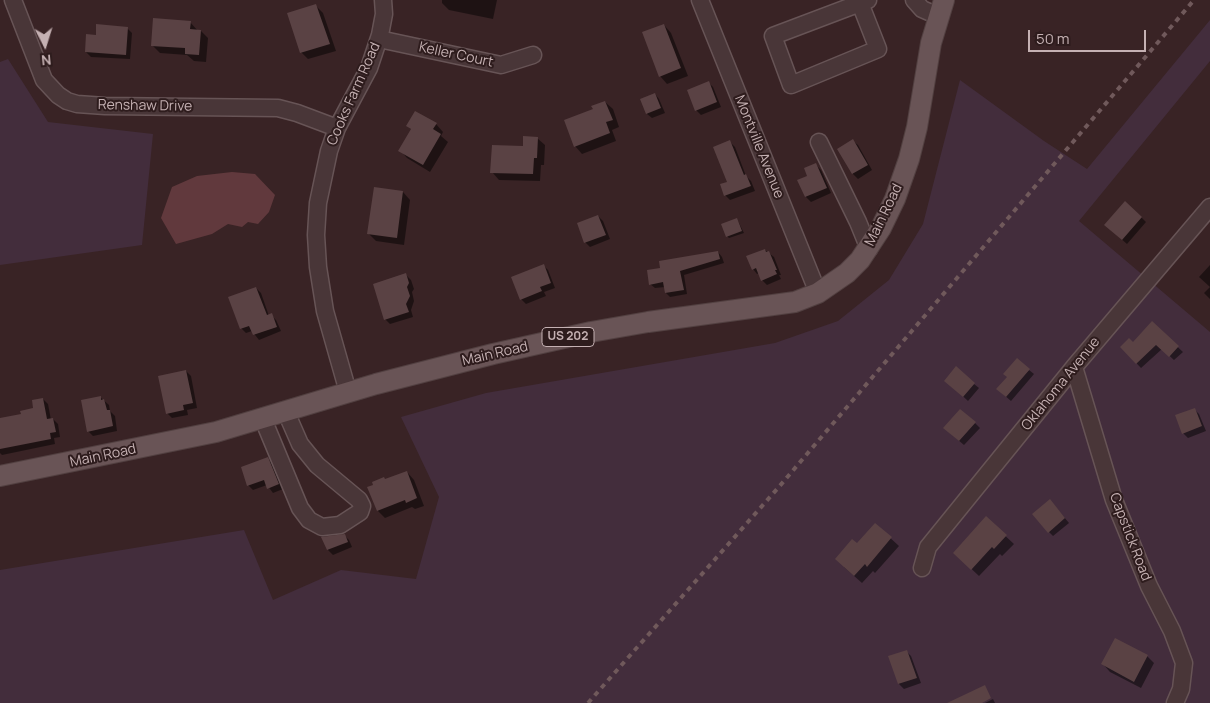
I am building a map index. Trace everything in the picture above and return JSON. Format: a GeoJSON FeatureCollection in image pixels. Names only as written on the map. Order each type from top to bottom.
{"type":"FeatureCollection","features":[{"type":"Feature","properties":{"kind":"main road","name":"Main Road"},"geometry":{"type":"LineString","coordinates":[[0,476],[216,432],[376,384],[493,354],[591,332],[648,322],[795,302],[818,293],[847,273],[869,249],[882,228],[895,199],[917,127],[931,43],[941,8]]}},
{"type":"Feature","properties":{"kind":"street","name":"Renshaw Drive"},"geometry":{"type":"LineString","coordinates":[[13,0],[44,80],[58,95],[67,101],[78,104],[105,106],[278,108],[338,128]]}},
{"type":"Feature","properties":{"kind":"street","name":"Cooks Farm Road"},"geometry":{"type":"LineString","coordinates":[[348,392],[325,311],[318,267],[316,235],[318,203],[323,171],[329,151],[338,128],[369,68],[379,40],[384,14],[383,0]]}},
{"type":"Feature","properties":{"kind":"street","name":"Montville Avenue"},"geometry":{"type":"LineString","coordinates":[[700,0],[818,293]]}},
{"type":"Feature","properties":{"kind":"street"},"geometry":{"type":"LineString","coordinates":[[914,0],[922,9],[941,8]]}},
{"type":"Feature","properties":{"kind":"street"},"geometry":{"type":"LineString","coordinates":[[864,2],[878,49],[790,85],[773,36],[864,2]]}},
{"type":"Feature","properties":{"kind":"street","name":"Keller Court"},"geometry":{"type":"LineString","coordinates":[[379,40],[501,64],[533,55]]}},
{"type":"Feature","properties":{"kind":"street"},"geometry":{"type":"LineString","coordinates":[[819,142],[869,249]]}},
{"type":"Feature","properties":{"kind":"street","name":"Oklahoma Avenue"},"geometry":{"type":"LineString","coordinates":[[922,568],[928,548],[1074,367],[1210,207]]}},
{"type":"Feature","properties":{"kind":"street","name":"Capstick Road"},"geometry":{"type":"LineString","coordinates":[[1074,367],[1114,500],[1149,586],[1172,631],[1184,663],[1181,689],[1176,703]]}},
{"type":"Feature","properties":{"kind":"street"},"geometry":{"type":"LineString","coordinates":[[263,419],[300,508],[309,520],[322,527],[340,525],[360,512],[362,506],[358,500],[317,465],[300,444],[286,412]]}},
{"type":"Feature","properties":{"kind":"shaded area"},"geometry":{"type":"Polygon","coordinates":[[[1210,20],[1210,61],[1079,221],[1210,332],[1210,703],[0,703],[0,570],[244,530],[273,600],[341,570],[416,579],[439,497],[401,417],[486,393],[775,343],[838,321],[889,280],[923,224],[960,80],[1044,141],[1087,169],[1210,20]]]}},
{"type":"Feature","properties":{"kind":"shaded area"},"geometry":{"type":"Polygon","coordinates":[[[8,59],[48,122],[153,134],[142,245],[0,265],[0,62],[8,59]]]}},
{"type":"Feature","properties":{"kind":"shaded area"},"geometry":{"type":"Polygon","coordinates":[[[232,172],[255,174],[275,195],[269,212],[258,224],[248,222],[242,227],[228,224],[212,234],[176,244],[161,218],[172,187],[197,176],[232,172]]]}},
{"type":"Feature","properties":{"kind":"building"},"geometry":{"type":"Polygon","coordinates":[[[316,4],[330,44],[300,53],[287,13],[316,4]]]}},
{"type":"Feature","properties":{"kind":"building"},"geometry":{"type":"Polygon","coordinates":[[[153,18],[191,21],[190,29],[201,30],[199,55],[185,54],[185,48],[151,46],[153,18]]]}},
{"type":"Feature","properties":{"kind":"building"},"geometry":{"type":"Polygon","coordinates":[[[96,24],[128,27],[126,55],[85,52],[86,34],[96,35],[96,24]]]}},
{"type":"Feature","properties":{"kind":"building"},"geometry":{"type":"Polygon","coordinates":[[[664,24],[681,68],[659,77],[642,32],[664,24]]]}},
{"type":"Feature","properties":{"kind":"building"},"geometry":{"type":"Polygon","coordinates":[[[709,81],[717,102],[695,111],[687,90],[709,81]]]}},
{"type":"Feature","properties":{"kind":"building"},"geometry":{"type":"Polygon","coordinates":[[[655,93],[661,108],[646,114],[640,99],[655,93]]]}},
{"type":"Feature","properties":{"kind":"building"},"geometry":{"type":"Polygon","coordinates":[[[605,101],[613,120],[606,122],[610,133],[574,147],[564,120],[593,109],[591,106],[605,101]]]}},
{"type":"Feature","properties":{"kind":"building"},"geometry":{"type":"Polygon","coordinates":[[[415,111],[437,123],[433,129],[441,134],[423,165],[398,151],[411,129],[406,126],[415,111]]]}},
{"type":"Feature","properties":{"kind":"building"},"geometry":{"type":"Polygon","coordinates":[[[523,136],[538,137],[537,158],[534,158],[533,174],[490,173],[492,145],[523,146],[523,136]]]}},
{"type":"Feature","properties":{"kind":"building"},"geometry":{"type":"Polygon","coordinates":[[[853,139],[868,165],[852,174],[837,149],[853,139]]]}},
{"type":"Feature","properties":{"kind":"building"},"geometry":{"type":"Polygon","coordinates":[[[730,140],[744,175],[746,174],[751,186],[724,196],[720,184],[727,182],[713,147],[730,140]]]}},
{"type":"Feature","properties":{"kind":"building"},"geometry":{"type":"Polygon","coordinates":[[[816,163],[827,188],[805,197],[797,180],[807,176],[804,168],[816,163]]]}},
{"type":"Feature","properties":{"kind":"building"},"geometry":{"type":"Polygon","coordinates":[[[374,187],[403,191],[397,238],[367,234],[374,187]]]}},
{"type":"Feature","properties":{"kind":"building"},"geometry":{"type":"Polygon","coordinates":[[[1125,201],[1142,217],[1122,240],[1104,225],[1125,201]]]}},
{"type":"Feature","properties":{"kind":"building"},"geometry":{"type":"Polygon","coordinates":[[[598,215],[606,235],[584,243],[577,223],[598,215]]]}},
{"type":"Feature","properties":{"kind":"building"},"geometry":{"type":"Polygon","coordinates":[[[737,218],[742,231],[726,237],[721,224],[737,218]]]}},
{"type":"Feature","properties":{"kind":"building"},"geometry":{"type":"Polygon","coordinates":[[[765,249],[766,252],[769,251],[777,274],[761,281],[756,268],[752,270],[746,256],[765,249]]]}},
{"type":"Feature","properties":{"kind":"building"},"geometry":{"type":"Polygon","coordinates":[[[718,251],[720,259],[680,271],[684,290],[665,293],[663,282],[649,285],[647,270],[660,268],[659,261],[718,251]]]}},
{"type":"Feature","properties":{"kind":"building"},"geometry":{"type":"Polygon","coordinates":[[[544,264],[551,283],[540,287],[542,291],[520,300],[511,277],[544,264]]]}},
{"type":"Feature","properties":{"kind":"building"},"geometry":{"type":"Polygon","coordinates":[[[406,273],[410,296],[406,304],[409,312],[384,320],[373,284],[406,273]]]}},
{"type":"Feature","properties":{"kind":"building"},"geometry":{"type":"Polygon","coordinates":[[[256,287],[267,315],[272,313],[277,327],[253,335],[249,326],[240,329],[228,297],[256,287]]]}},
{"type":"Feature","properties":{"kind":"building"},"geometry":{"type":"Polygon","coordinates":[[[1152,321],[1179,346],[1169,357],[1156,345],[1136,364],[1120,347],[1129,338],[1133,342],[1152,321]]]}},
{"type":"Feature","properties":{"kind":"building"},"geometry":{"type":"Polygon","coordinates":[[[1017,358],[1030,369],[1006,397],[996,389],[1007,377],[1003,374],[1017,358]]]}},
{"type":"Feature","properties":{"kind":"building"},"geometry":{"type":"Polygon","coordinates":[[[956,366],[975,383],[963,397],[944,381],[956,366]]]}},
{"type":"Feature","properties":{"kind":"building"},"geometry":{"type":"Polygon","coordinates":[[[186,370],[193,403],[183,405],[184,410],[166,414],[158,376],[186,370]]]}},
{"type":"Feature","properties":{"kind":"building"},"geometry":{"type":"Polygon","coordinates":[[[101,396],[101,400],[104,399],[107,410],[110,410],[113,426],[87,432],[81,400],[101,396]]]}},
{"type":"Feature","properties":{"kind":"building"},"geometry":{"type":"Polygon","coordinates":[[[43,398],[47,419],[53,418],[56,432],[50,433],[51,439],[0,449],[0,418],[21,414],[20,411],[33,408],[32,400],[43,398]]]}},
{"type":"Feature","properties":{"kind":"building"},"geometry":{"type":"Polygon","coordinates":[[[1195,408],[1202,426],[1182,434],[1175,415],[1195,408]]]}},
{"type":"Feature","properties":{"kind":"building"},"geometry":{"type":"Polygon","coordinates":[[[960,409],[976,422],[959,441],[943,428],[960,409]]]}},
{"type":"Feature","properties":{"kind":"building"},"geometry":{"type":"Polygon","coordinates":[[[268,457],[279,484],[267,489],[264,480],[247,486],[241,467],[268,457]]]}},
{"type":"Feature","properties":{"kind":"building"},"geometry":{"type":"Polygon","coordinates":[[[407,471],[417,498],[406,503],[405,500],[377,511],[367,487],[373,485],[372,482],[384,477],[385,479],[407,471]]]}},
{"type":"Feature","properties":{"kind":"building"},"geometry":{"type":"Polygon","coordinates":[[[1050,499],[1065,518],[1048,533],[1032,514],[1050,499]]]}},
{"type":"Feature","properties":{"kind":"building"},"geometry":{"type":"Polygon","coordinates":[[[986,516],[1007,535],[994,549],[992,547],[971,570],[953,553],[986,516]]]}},
{"type":"Feature","properties":{"kind":"building"},"geometry":{"type":"Polygon","coordinates":[[[875,523],[892,537],[867,567],[865,564],[854,576],[835,559],[852,539],[857,543],[875,523]]]}},
{"type":"Feature","properties":{"kind":"building"},"geometry":{"type":"Polygon","coordinates":[[[345,534],[348,542],[327,550],[321,537],[345,534]]]}},
{"type":"Feature","properties":{"kind":"building"},"geometry":{"type":"Polygon","coordinates":[[[1115,638],[1148,655],[1134,682],[1101,664],[1115,638]]]}},
{"type":"Feature","properties":{"kind":"building"},"geometry":{"type":"Polygon","coordinates":[[[907,650],[917,678],[898,684],[888,656],[907,650]]]}},
{"type":"Feature","properties":{"kind":"building"},"geometry":{"type":"Polygon","coordinates":[[[985,685],[991,698],[982,703],[947,703],[985,685]]]}},
{"type":"Feature","properties":{"kind":"railway"},"geometry":{"type":"LineString","coordinates":[[588,703],[778,488],[1194,0]]}}]}
